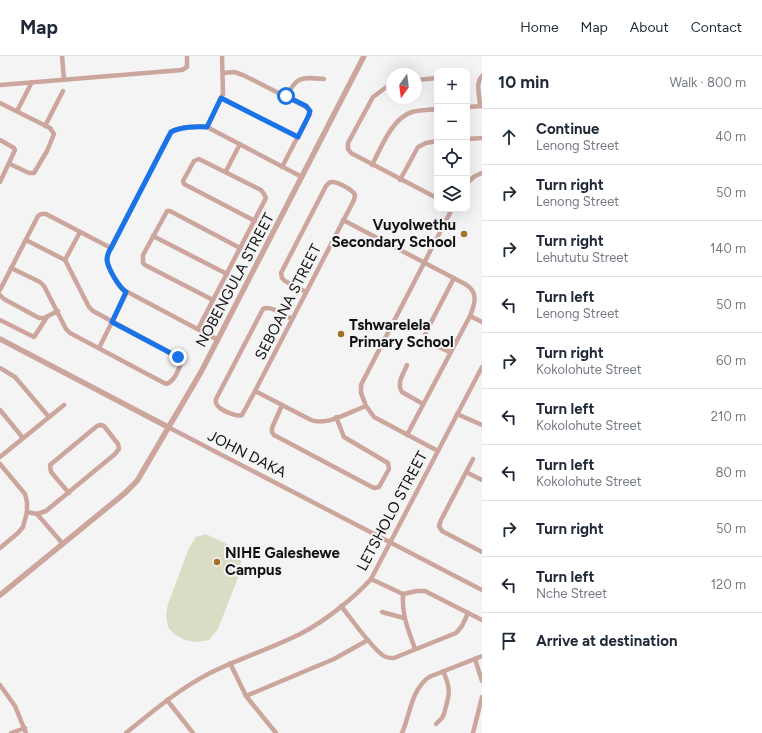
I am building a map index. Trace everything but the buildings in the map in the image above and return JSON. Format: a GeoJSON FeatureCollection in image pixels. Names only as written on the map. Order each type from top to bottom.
{"type":"FeatureCollection","features":[{"type":"Feature","properties":{"kind":"street"},"geometry":{"type":"LineString","coordinates":[[62,56],[64,80]]}},
{"type":"Feature","properties":{"kind":"street"},"geometry":{"type":"LineString","coordinates":[[0,85],[182,70],[187,67],[187,56]]}},
{"type":"Feature","properties":{"kind":"street"},"geometry":{"type":"LineString","coordinates":[[207,127],[224,90],[222,56]]}},
{"type":"Feature","properties":{"kind":"street","name":"NOBENGULA STREET"},"geometry":{"type":"LineString","coordinates":[[0,595],[131,488],[137,481],[201,372],[364,56]]}},
{"type":"Feature","properties":{"kind":"street"},"geometry":{"type":"LineString","coordinates":[[223,73],[240,73],[306,106],[310,111],[282,167]]}},
{"type":"Feature","properties":{"kind":"street"},"geometry":{"type":"LineString","coordinates":[[470,107],[481,106],[478,83],[479,78],[482,76]]}},
{"type":"Feature","properties":{"kind":"street"},"geometry":{"type":"LineString","coordinates":[[286,96],[293,85],[299,80],[312,78],[324,79]]}},
{"type":"Feature","properties":{"kind":"street"},"geometry":{"type":"LineString","coordinates":[[422,79],[434,78]]}},
{"type":"Feature","properties":{"kind":"street"},"geometry":{"type":"LineString","coordinates":[[17,111],[32,82]]}},
{"type":"Feature","properties":{"kind":"street"},"geometry":{"type":"LineString","coordinates":[[386,87],[373,97],[348,145],[348,149],[351,153],[372,165],[434,197]]}},
{"type":"Feature","properties":{"kind":"street"},"geometry":{"type":"LineString","coordinates":[[46,126],[63,91]]}},
{"type":"Feature","properties":{"kind":"street"},"geometry":{"type":"LineString","coordinates":[[221,98],[298,137]]}},
{"type":"Feature","properties":{"kind":"street"},"geometry":{"type":"LineString","coordinates":[[0,103],[46,126],[53,131],[54,136],[35,172],[32,174],[10,164]]}},
{"type":"Feature","properties":{"kind":"street"},"geometry":{"type":"LineString","coordinates":[[372,165],[393,126],[399,120],[413,112],[434,109]]}},
{"type":"Feature","properties":{"kind":"street"},"geometry":{"type":"LineString","coordinates":[[218,340],[122,289],[108,263],[111,248],[171,132],[176,130],[207,127],[302,177]]}},
{"type":"Feature","properties":{"kind":"street"},"geometry":{"type":"LineString","coordinates":[[470,139],[482,138]]}},
{"type":"Feature","properties":{"kind":"street"},"geometry":{"type":"LineString","coordinates":[[0,140],[15,150],[10,164],[0,182]]}},
{"type":"Feature","properties":{"kind":"street"},"geometry":{"type":"LineString","coordinates":[[400,180],[418,147],[426,143],[434,142]]}},
{"type":"Feature","properties":{"kind":"street"},"geometry":{"type":"LineString","coordinates":[[226,172],[240,144]]}},
{"type":"Feature","properties":{"kind":"street"},"geometry":{"type":"LineString","coordinates":[[198,329],[255,221],[265,200],[264,194],[261,190],[204,161],[197,159],[192,164],[182,183],[255,221]]}},
{"type":"Feature","properties":{"kind":"street"},"geometry":{"type":"LineString","coordinates":[[470,180],[474,176],[482,173]]}},
{"type":"Feature","properties":{"kind":"street","name":"SEBOANA STREET"},"geometry":{"type":"LineString","coordinates":[[292,319],[268,308],[262,309],[216,399],[216,404],[218,407],[239,416],[244,413],[354,200],[355,196],[352,190],[332,182],[326,186],[281,273],[282,278],[285,281],[306,292]]}},
{"type":"Feature","properties":{"kind":"street"},"geometry":{"type":"LineString","coordinates":[[213,300],[144,265],[142,258],[168,211],[240,248]]}},
{"type":"Feature","properties":{"kind":"street"},"geometry":{"type":"LineString","coordinates":[[438,451],[374,417],[366,406],[361,393],[364,379],[450,212]]}},
{"type":"Feature","properties":{"kind":"street"},"geometry":{"type":"LineString","coordinates":[[0,290],[38,216],[41,214],[46,214],[111,248]]}},
{"type":"Feature","properties":{"kind":"street"},"geometry":{"type":"LineString","coordinates":[[343,220],[454,278],[468,286],[473,291],[475,303],[470,316],[407,435]]}},
{"type":"Feature","properties":{"kind":"street"},"geometry":{"type":"LineString","coordinates":[[65,260],[80,232]]}},
{"type":"Feature","properties":{"kind":"street"},"geometry":{"type":"LineString","coordinates":[[154,236],[227,274]]}},
{"type":"Feature","properties":{"kind":"street"},"geometry":{"type":"LineString","coordinates":[[11,268],[42,284],[58,311],[66,329],[70,333],[166,384],[173,379],[181,362],[178,357],[112,322],[91,309],[65,260],[26,240]]}},
{"type":"Feature","properties":{"kind":"street"},"geometry":{"type":"LineString","coordinates":[[450,352],[431,342],[427,339],[425,334],[454,278]]}},
{"type":"Feature","properties":{"kind":"street"},"geometry":{"type":"LineString","coordinates":[[99,348],[126,292]]}},
{"type":"Feature","properties":{"kind":"street"},"geometry":{"type":"LineString","coordinates":[[0,295],[4,299],[37,317],[47,317],[58,311]]}},
{"type":"Feature","properties":{"kind":"street"},"geometry":{"type":"LineString","coordinates":[[470,316],[482,322]]}},
{"type":"Feature","properties":{"kind":"street"},"geometry":{"type":"LineString","coordinates":[[0,320],[34,337],[47,317]]}},
{"type":"Feature","properties":{"kind":"street","name":"JOHN DAKA"},"geometry":{"type":"LineString","coordinates":[[0,339],[482,590]]}},
{"type":"Feature","properties":{"kind":"street"},"geometry":{"type":"LineString","coordinates":[[407,365],[400,382],[400,389],[402,392],[423,404]]}},
{"type":"Feature","properties":{"kind":"street","name":"LETSHOLO STREET"},"geometry":{"type":"LineString","coordinates":[[126,733],[167,700],[192,683],[230,663],[301,634],[341,606],[371,579],[482,367]]}},
{"type":"Feature","properties":{"kind":"street"},"geometry":{"type":"LineString","coordinates":[[0,368],[15,377],[49,417]]}},
{"type":"Feature","properties":{"kind":"street"},"geometry":{"type":"LineString","coordinates":[[255,391],[316,422],[336,418],[366,406]]}},
{"type":"Feature","properties":{"kind":"street"},"geometry":{"type":"LineString","coordinates":[[0,457],[64,405]]}},
{"type":"Feature","properties":{"kind":"street"},"geometry":{"type":"LineString","coordinates":[[282,406],[272,428],[274,435],[374,488],[379,487],[389,469],[388,463],[344,437],[336,418]]}},
{"type":"Feature","properties":{"kind":"street"},"geometry":{"type":"LineString","coordinates":[[0,410],[23,438]]}},
{"type":"Feature","properties":{"kind":"street"},"geometry":{"type":"LineString","coordinates":[[457,414],[482,426]]}},
{"type":"Feature","properties":{"kind":"street"},"geometry":{"type":"LineString","coordinates":[[27,512],[37,514],[46,511],[69,493],[115,454],[119,449],[118,444],[104,426],[97,426],[50,465],[50,472],[69,493]]}},
{"type":"Feature","properties":{"kind":"street"},"geometry":{"type":"LineString","coordinates":[[473,459],[441,520],[440,526],[442,531],[482,552]]}},
{"type":"Feature","properties":{"kind":"street"},"geometry":{"type":"LineString","coordinates":[[0,464],[25,494],[27,499],[27,512],[21,531],[0,548]]}},
{"type":"Feature","properties":{"kind":"street"},"geometry":{"type":"LineString","coordinates":[[466,472],[482,480]]}},
{"type":"Feature","properties":{"kind":"street"},"geometry":{"type":"LineString","coordinates":[[37,514],[63,544]]}},
{"type":"Feature","properties":{"kind":"street"},"geometry":{"type":"LineString","coordinates":[[371,579],[403,594],[425,591],[482,620]]}},
{"type":"Feature","properties":{"kind":"street"},"geometry":{"type":"LineString","coordinates":[[403,594],[402,606],[404,618],[415,649]]}},
{"type":"Feature","properties":{"kind":"street"},"geometry":{"type":"LineString","coordinates":[[341,606],[381,654],[394,658],[458,631],[468,613]]}},
{"type":"Feature","properties":{"kind":"street"},"geometry":{"type":"LineString","coordinates":[[382,612],[404,618]]}},
{"type":"Feature","properties":{"kind":"street"},"geometry":{"type":"LineString","coordinates":[[246,696],[334,659],[368,640]]}},
{"type":"Feature","properties":{"kind":"street"},"geometry":{"type":"LineString","coordinates":[[402,733],[418,687],[423,682],[443,671],[482,656]]}},
{"type":"Feature","properties":{"kind":"street"},"geometry":{"type":"LineString","coordinates":[[475,658],[482,681]]}},
{"type":"Feature","properties":{"kind":"street"},"geometry":{"type":"LineString","coordinates":[[230,663],[246,696],[276,733]]}},
{"type":"Feature","properties":{"kind":"street"},"geometry":{"type":"LineString","coordinates":[[436,724],[444,714],[450,690],[448,681],[443,671]]}},
{"type":"Feature","properties":{"kind":"street"},"geometry":{"type":"LineString","coordinates":[[0,685],[15,706],[25,731],[11,733]]}},
{"type":"Feature","properties":{"kind":"street"},"geometry":{"type":"LineString","coordinates":[[473,733],[482,697]]}},
{"type":"Feature","properties":{"kind":"street"},"geometry":{"type":"LineString","coordinates":[[167,700],[194,733]]}},
{"type":"Feature","properties":{"kind":"green space"},"geometry":{"type":"Polygon","coordinates":[[[206,534],[233,547],[241,559],[241,570],[218,629],[209,640],[195,642],[185,640],[174,634],[168,627],[166,615],[168,604],[189,548],[196,537],[206,534]]]}},
{"type":"Feature","properties":{"kind":"place","name":"Vuyolwethu Secondary School"},"geometry":{"type":"Point","coordinates":[464,234]}},
{"type":"Feature","properties":{"kind":"place","name":"Tshwarelela Primary School"},"geometry":{"type":"Point","coordinates":[341,334]}},
{"type":"Feature","properties":{"kind":"place","name":"NIHE Galeshewe Campus"},"geometry":{"type":"Point","coordinates":[217,562]}},
{"type":"Feature","properties":{"kind":"route"},"geometry":{"type":"LineString","coordinates":[[178,357],[112,322],[126,292],[118,284],[107,261],[111,248],[171,132],[176,130],[207,127],[221,98],[298,137],[310,114],[310,111],[306,106],[286,96]]}}]}
